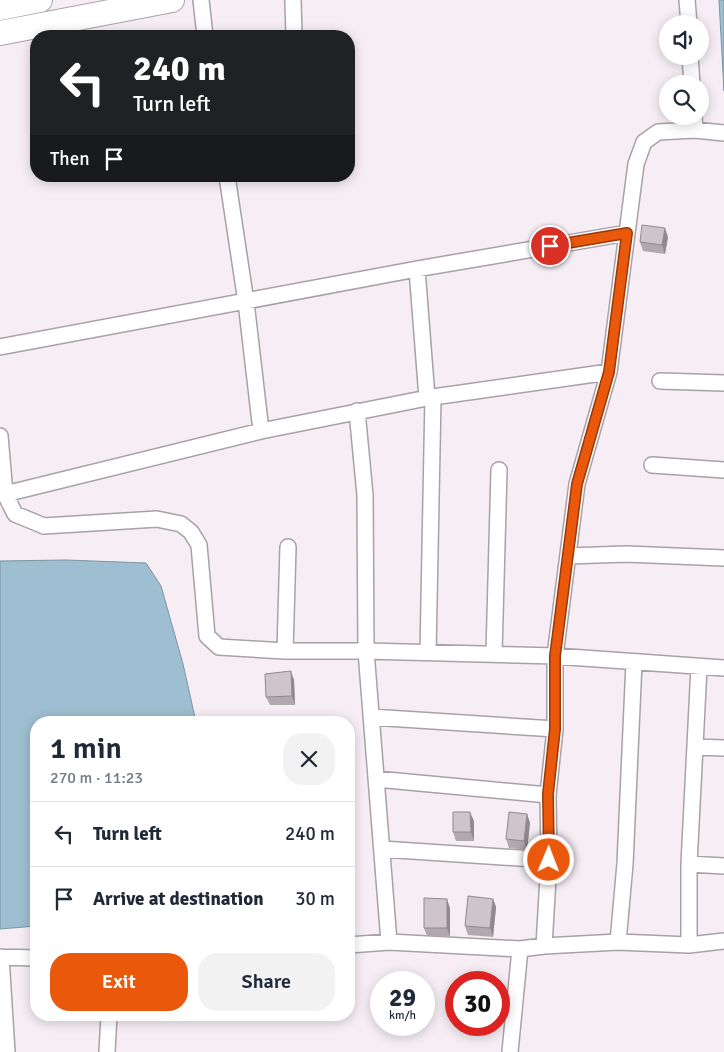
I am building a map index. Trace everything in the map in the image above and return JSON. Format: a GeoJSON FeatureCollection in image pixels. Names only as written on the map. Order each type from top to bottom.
{"type":"FeatureCollection","features":[{"type":"Feature","properties":{"kind":"highway"},"geometry":{"type":"LineString","coordinates":[[0,8],[40,0]]}},
{"type":"Feature","properties":{"kind":"highway"},"geometry":{"type":"LineString","coordinates":[[0,33],[172,0]]}},
{"type":"Feature","properties":{"kind":"street"},"geometry":{"type":"LineString","coordinates":[[201,0],[204,30]]}},
{"type":"Feature","properties":{"kind":"street"},"geometry":{"type":"LineString","coordinates":[[293,0],[294,30]]}},
{"type":"Feature","properties":{"kind":"street"},"geometry":{"type":"LineString","coordinates":[[687,0],[688,15]]}},
{"type":"Feature","properties":{"kind":"street"},"geometry":{"type":"LineString","coordinates":[[544,946],[549,860],[548,794],[555,729],[555,656],[577,484],[609,372],[636,164],[644,142],[658,132],[686,125]]}},
{"type":"Feature","properties":{"kind":"street"},"geometry":{"type":"LineString","coordinates":[[700,125],[724,133]]}},
{"type":"Feature","properties":{"kind":"street"},"geometry":{"type":"LineString","coordinates":[[228,182],[246,302],[261,431]]}},
{"type":"Feature","properties":{"kind":"street"},"geometry":{"type":"LineString","coordinates":[[0,347],[246,302],[417,268],[627,233]]}},
{"type":"Feature","properties":{"kind":"street"},"geometry":{"type":"LineString","coordinates":[[417,268],[430,398],[428,653]]}},
{"type":"Feature","properties":{"kind":"street"},"geometry":{"type":"LineString","coordinates":[[5,494],[261,431],[430,398],[609,372]]}},
{"type":"Feature","properties":{"kind":"street"},"geometry":{"type":"LineString","coordinates":[[660,381],[724,383]]}},
{"type":"Feature","properties":{"kind":"street"},"geometry":{"type":"LineString","coordinates":[[357,412],[365,495],[366,651],[389,942]]}},
{"type":"Feature","properties":{"kind":"street"},"geometry":{"type":"LineString","coordinates":[[0,436],[5,494],[15,514],[44,526],[157,519],[181,524],[191,532],[199,545],[207,636],[212,643],[219,647],[285,651],[555,656],[724,668]]}},
{"type":"Feature","properties":{"kind":"street"},"geometry":{"type":"LineString","coordinates":[[652,465],[724,470]]}},
{"type":"Feature","properties":{"kind":"street"},"geometry":{"type":"LineString","coordinates":[[494,654],[499,470]]}},
{"type":"Feature","properties":{"kind":"street"},"geometry":{"type":"LineString","coordinates":[[285,651],[288,547]]}},
{"type":"Feature","properties":{"kind":"street"},"geometry":{"type":"LineString","coordinates":[[568,556],[626,554],[724,558]]}},
{"type":"Feature","properties":{"kind":"street"},"geometry":{"type":"LineString","coordinates":[[618,942],[625,864],[634,662]]}},
{"type":"Feature","properties":{"kind":"street"},"geometry":{"type":"LineString","coordinates":[[690,945],[689,864],[699,667]]}},
{"type":"Feature","properties":{"kind":"street"},"geometry":{"type":"LineString","coordinates":[[371,717],[555,729]]}},
{"type":"Feature","properties":{"kind":"street"},"geometry":{"type":"LineString","coordinates":[[695,747],[724,748]]}},
{"type":"Feature","properties":{"kind":"street"},"geometry":{"type":"LineString","coordinates":[[376,779],[548,794]]}},
{"type":"Feature","properties":{"kind":"street"},"geometry":{"type":"LineString","coordinates":[[382,849],[549,860]]}},
{"type":"Feature","properties":{"kind":"street"},"geometry":{"type":"LineString","coordinates":[[689,864],[724,866]]}},
{"type":"Feature","properties":{"kind":"street"},"geometry":{"type":"LineString","coordinates":[[355,945],[389,942],[520,949],[618,942],[690,945],[724,941]]}},
{"type":"Feature","properties":{"kind":"street"},"geometry":{"type":"LineString","coordinates":[[510,1052],[520,949]]}},
{"type":"Feature","properties":{"kind":"street"},"geometry":{"type":"LineString","coordinates":[[7,1052],[1,957],[30,958]]}},
{"type":"Feature","properties":{"kind":"street"},"geometry":{"type":"LineString","coordinates":[[107,1052],[109,1021]]}},
{"type":"Feature","properties":{"kind":"water"},"geometry":{"type":"Polygon","coordinates":[[[719,0],[724,0],[724,91],[719,0]]]}},
{"type":"Feature","properties":{"kind":"water"},"geometry":{"type":"Polygon","coordinates":[[[66,560],[146,563],[161,586],[183,664],[195,716],[30,716],[30,926],[0,929],[0,561],[66,560]]]}},
{"type":"Feature","properties":{"kind":"building"},"geometry":{"type":"Polygon","coordinates":[[[642,225],[665,228],[662,245],[640,242],[642,225]]]}},
{"type":"Feature","properties":{"kind":"building"},"geometry":{"type":"Polygon","coordinates":[[[291,671],[292,696],[266,697],[265,674],[291,671]]]}},
{"type":"Feature","properties":{"kind":"building"},"geometry":{"type":"Polygon","coordinates":[[[453,812],[470,812],[471,832],[453,832],[453,812]]]}},
{"type":"Feature","properties":{"kind":"building"},"geometry":{"type":"Polygon","coordinates":[[[509,812],[527,814],[524,841],[506,839],[509,812]]]}},
{"type":"Feature","properties":{"kind":"building"},"geometry":{"type":"Polygon","coordinates":[[[468,896],[493,899],[490,928],[465,926],[468,896]]]}},
{"type":"Feature","properties":{"kind":"building"},"geometry":{"type":"Polygon","coordinates":[[[424,898],[447,899],[447,928],[424,928],[424,898]]]}},
{"type":"Feature","properties":{"kind":"route"},"geometry":{"type":"LineString","coordinates":[[549,860],[548,794],[555,729],[555,656],[577,484],[609,372],[627,233],[550,246]]}}]}
